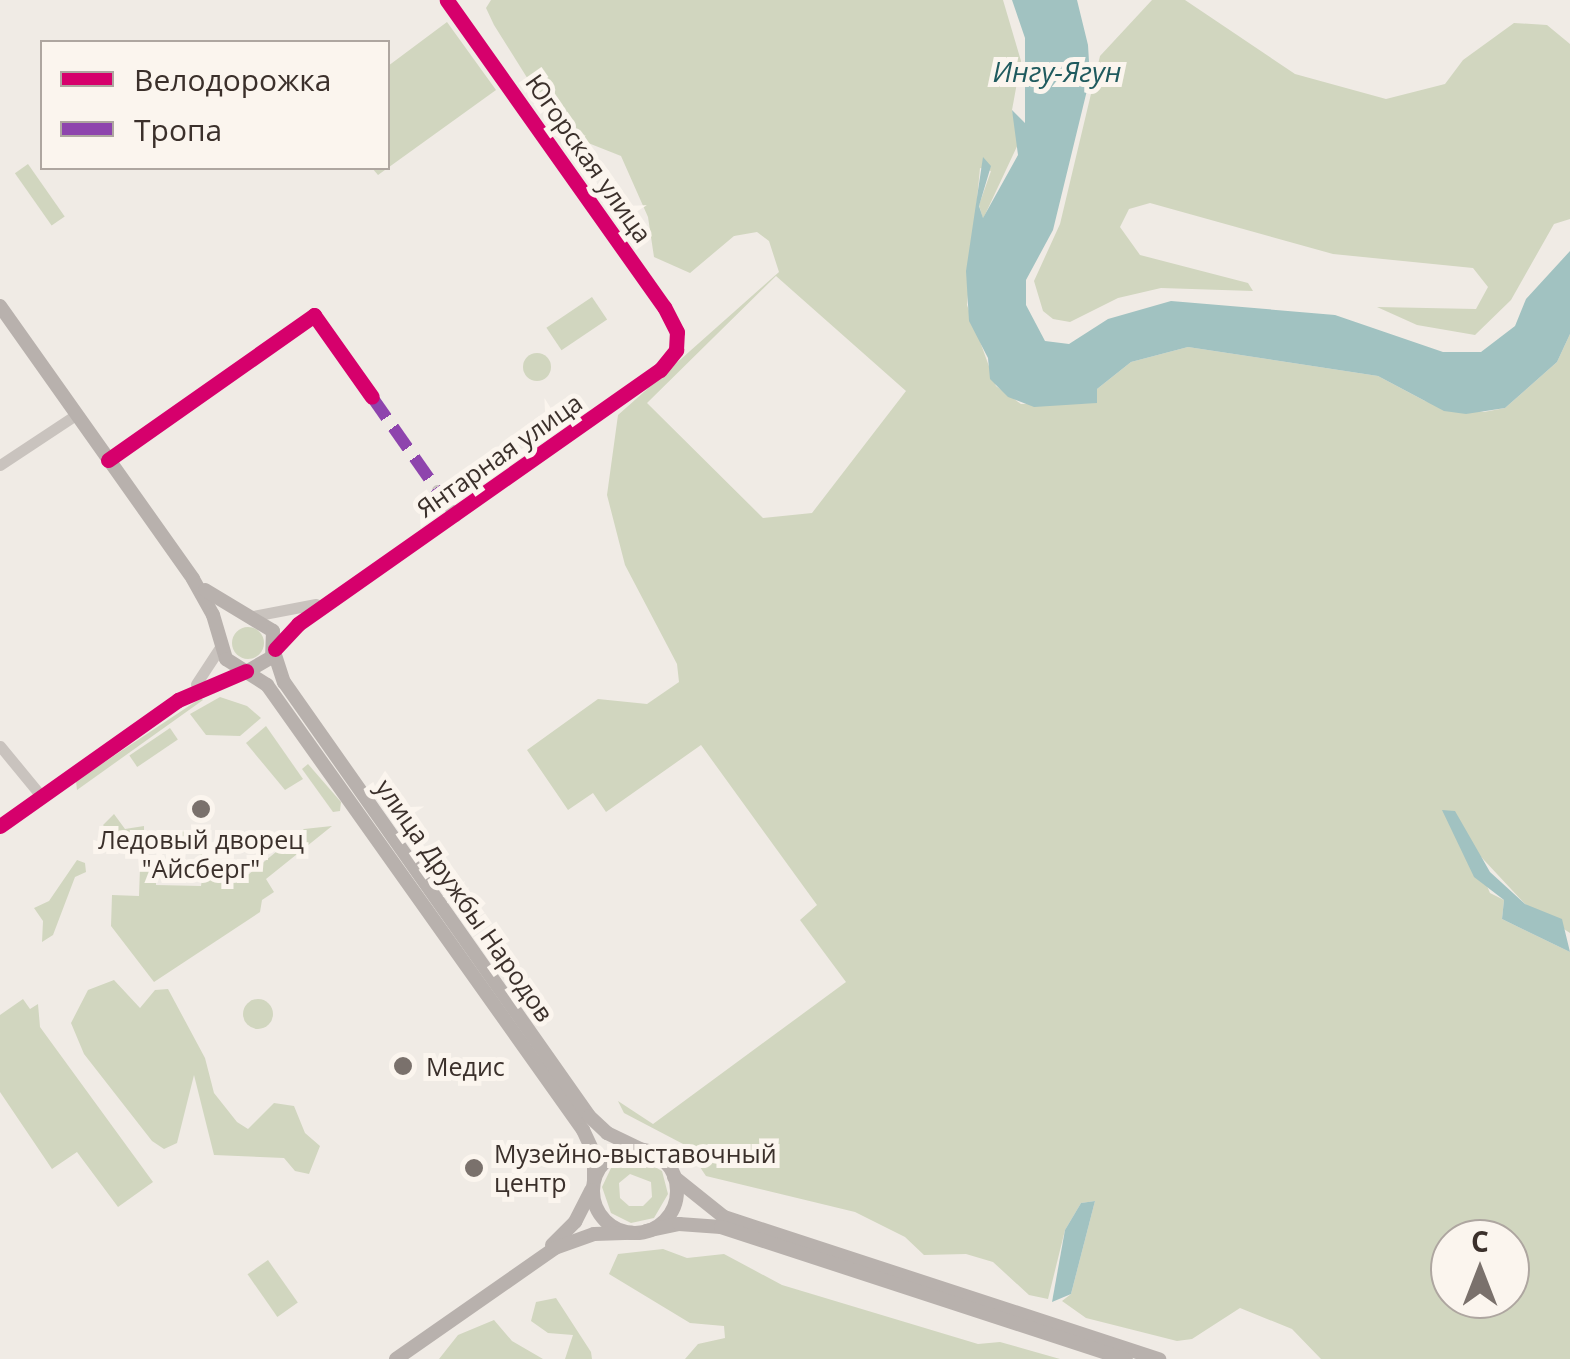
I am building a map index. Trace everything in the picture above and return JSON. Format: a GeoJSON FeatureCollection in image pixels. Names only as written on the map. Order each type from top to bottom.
{"type":"FeatureCollection","features":[{"type":"Feature","properties":{"kind":"main road"},"geometry":{"type":"LineString","coordinates":[[0,306],[193,579],[229,663],[246,670],[264,666],[275,650],[271,628],[224,606],[193,579]]}},
{"type":"Feature","properties":{"kind":"main road"},"geometry":{"type":"LineString","coordinates":[[221,644],[228,624],[251,616]]}},
{"type":"Feature","properties":{"kind":"main road","name":"улица Дружбы Народов"},"geometry":{"type":"LineString","coordinates":[[275,650],[284,682],[589,1116],[606,1133],[644,1150]]}},
{"type":"Feature","properties":{"kind":"main road","name":"улица Дружбы Народов"},"geometry":{"type":"LineString","coordinates":[[246,670],[267,685],[583,1130],[594,1154],[594,1182]]}},
{"type":"Feature","properties":{"kind":"main road"},"geometry":{"type":"LineString","coordinates":[[396,1359],[535,1260],[574,1222],[613,1155],[644,1150],[724,1217],[1159,1359]]}},
{"type":"Feature","properties":{"kind":"main road"},"geometry":{"type":"LineString","coordinates":[[639,1232],[671,1212],[674,1177]]}},
{"type":"Feature","properties":{"kind":"main road"},"geometry":{"type":"LineString","coordinates":[[594,1182],[603,1219],[639,1232]]}},
{"type":"Feature","properties":{"kind":"main road"},"geometry":{"type":"LineString","coordinates":[[535,1260],[584,1236],[679,1224],[721,1227],[1126,1359]]}},
{"type":"Feature","properties":{"kind":"street","name":"Югорская улица"},"geometry":{"type":"LineString","coordinates":[[446,0],[664,307],[677,332],[676,350]]}},
{"type":"Feature","properties":{"kind":"street"},"geometry":{"type":"LineString","coordinates":[[108,460],[314,315],[372,397]]}},
{"type":"Feature","properties":{"kind":"street","name":"Янтарная улица"},"geometry":{"type":"LineString","coordinates":[[342,592],[660,370],[676,350]]}},
{"type":"Feature","properties":{"kind":"street"},"geometry":{"type":"LineString","coordinates":[[0,465],[76,414]]}},
{"type":"Feature","properties":{"kind":"street"},"geometry":{"type":"LineString","coordinates":[[437,490],[456,516]]}},
{"type":"Feature","properties":{"kind":"street"},"geometry":{"type":"LineString","coordinates":[[251,616],[296,613],[342,592]]}},
{"type":"Feature","properties":{"kind":"street"},"geometry":{"type":"LineString","coordinates":[[275,650],[342,592]]}},
{"type":"Feature","properties":{"kind":"street"},"geometry":{"type":"LineString","coordinates":[[0,826],[178,700],[210,671],[221,644]]}},
{"type":"Feature","properties":{"kind":"street"},"geometry":{"type":"LineString","coordinates":[[178,700],[246,670]]}},
{"type":"Feature","properties":{"kind":"street"},"geometry":{"type":"LineString","coordinates":[[0,746],[42,796]]}},
{"type":"Feature","properties":{"kind":"green space"},"geometry":{"type":"Polygon","coordinates":[[[491,0],[1003,0],[1021,61],[1012,110],[1019,142],[983,219],[979,205],[991,171],[980,168],[967,305],[996,386],[1021,404],[1096,403],[1097,389],[1131,362],[1188,347],[1378,376],[1425,401],[1484,412],[1505,408],[1557,362],[1570,334],[1570,933],[1525,904],[1469,844],[1490,893],[1504,900],[1502,919],[1570,952],[1570,1359],[1321,1359],[1292,1329],[1240,1308],[1192,1339],[1177,1341],[1086,1318],[1062,1301],[1071,1294],[1095,1201],[1081,1203],[1065,1230],[1048,1299],[1029,1295],[993,1262],[966,1254],[924,1255],[905,1237],[855,1212],[706,1176],[685,1145],[624,1113],[618,1101],[653,1124],[846,982],[800,920],[817,905],[701,745],[606,812],[593,793],[568,810],[527,750],[598,699],[647,704],[679,682],[677,664],[625,565],[607,495],[618,415],[779,272],[769,241],[757,232],[734,236],[690,273],[654,257],[648,217],[621,156],[573,137],[546,108],[486,8],[491,0]],[[776,276],[647,403],[763,518],[812,513],[906,391],[776,276]]]}},
{"type":"Feature","properties":{"kind":"green space"},"geometry":{"type":"Polygon","coordinates":[[[1152,0],[1185,0],[1295,74],[1386,99],[1445,84],[1463,60],[1514,23],[1547,25],[1570,44],[1570,219],[1554,224],[1511,300],[1475,335],[1417,325],[1377,307],[1476,309],[1488,287],[1473,268],[1333,254],[1150,203],[1129,209],[1120,227],[1140,255],[1248,283],[1253,291],[1161,288],[1118,298],[1070,322],[1053,319],[1043,311],[1034,281],[1060,224],[1100,56],[1152,0]]]}},
{"type":"Feature","properties":{"kind":"green space"},"geometry":{"type":"Polygon","coordinates":[[[447,22],[496,90],[390,167],[390,65],[447,22]]]}},
{"type":"Feature","properties":{"kind":"green space"},"geometry":{"type":"Polygon","coordinates":[[[28,164],[65,216],[52,226],[15,173],[28,164]]]}},
{"type":"Feature","properties":{"kind":"green space"},"geometry":{"type":"Polygon","coordinates":[[[592,297],[607,319],[562,350],[546,328],[592,297]]]}},
{"type":"Feature","properties":{"kind":"green space"},"geometry":{"type":"Polygon","coordinates":[[[537,353],[547,357],[551,367],[547,377],[537,381],[527,377],[523,367],[527,357],[537,353]]]}},
{"type":"Feature","properties":{"kind":"green space"},"geometry":{"type":"Polygon","coordinates":[[[248,627],[259,632],[264,643],[259,654],[248,659],[237,654],[232,643],[237,632],[248,627]]]}},
{"type":"Feature","properties":{"kind":"green space"},"geometry":{"type":"Polygon","coordinates":[[[220,697],[247,706],[261,718],[240,736],[206,735],[190,714],[220,697]]]}},
{"type":"Feature","properties":{"kind":"green space"},"geometry":{"type":"Polygon","coordinates":[[[203,700],[77,790],[76,781],[203,700]]]}},
{"type":"Feature","properties":{"kind":"green space"},"geometry":{"type":"Polygon","coordinates":[[[266,726],[303,779],[285,790],[246,743],[266,726]]]}},
{"type":"Feature","properties":{"kind":"green space"},"geometry":{"type":"Polygon","coordinates":[[[170,728],[178,740],[137,767],[129,755],[170,728]]]}},
{"type":"Feature","properties":{"kind":"green space"},"geometry":{"type":"Polygon","coordinates":[[[308,764],[341,802],[340,811],[333,812],[302,769],[308,764]]]}},
{"type":"Feature","properties":{"kind":"green space"},"geometry":{"type":"Polygon","coordinates":[[[114,814],[125,829],[144,826],[144,855],[119,844],[103,825],[114,814]]]}},
{"type":"Feature","properties":{"kind":"green space"},"geometry":{"type":"Polygon","coordinates":[[[332,826],[266,879],[274,892],[262,900],[260,912],[154,982],[111,926],[112,895],[139,896],[140,868],[156,869],[156,885],[201,886],[203,873],[249,874],[304,829],[332,826]]]}},
{"type":"Feature","properties":{"kind":"green space"},"geometry":{"type":"Polygon","coordinates":[[[152,831],[202,832],[202,864],[200,848],[152,847],[152,831]]]}},
{"type":"Feature","properties":{"kind":"green space"},"geometry":{"type":"Polygon","coordinates":[[[77,860],[85,863],[86,872],[75,877],[53,935],[42,942],[43,921],[34,908],[49,901],[77,860]]]}},
{"type":"Feature","properties":{"kind":"green space"},"geometry":{"type":"Polygon","coordinates":[[[114,980],[140,1008],[155,990],[168,989],[205,1058],[214,1093],[237,1122],[248,1129],[274,1103],[294,1106],[305,1133],[320,1146],[309,1174],[295,1171],[284,1158],[214,1155],[194,1075],[177,1143],[164,1149],[152,1141],[84,1054],[71,1023],[88,990],[114,980]]]}},
{"type":"Feature","properties":{"kind":"green space"},"geometry":{"type":"Polygon","coordinates":[[[23,999],[30,1009],[38,1004],[40,1027],[153,1182],[118,1207],[77,1152],[52,1169],[0,1092],[0,1015],[23,999]]]}},
{"type":"Feature","properties":{"kind":"green space"},"geometry":{"type":"Polygon","coordinates":[[[258,999],[272,1008],[273,1014],[264,1028],[258,1029],[244,1020],[243,1014],[252,1000],[258,999]]]}},
{"type":"Feature","properties":{"kind":"green space"},"geometry":{"type":"Polygon","coordinates":[[[638,1157],[662,1171],[668,1194],[654,1218],[631,1223],[611,1213],[602,1187],[612,1166],[638,1157]],[[630,1174],[619,1183],[620,1198],[629,1206],[643,1206],[652,1197],[651,1182],[630,1174]]]}},
{"type":"Feature","properties":{"kind":"green space"},"geometry":{"type":"Polygon","coordinates":[[[663,1249],[687,1258],[724,1254],[782,1285],[978,1344],[1000,1342],[1060,1359],[685,1359],[698,1344],[725,1338],[724,1326],[690,1323],[609,1274],[618,1254],[663,1249]]]}},
{"type":"Feature","properties":{"kind":"green space"},"geometry":{"type":"Polygon","coordinates":[[[268,1260],[298,1303],[277,1317],[248,1274],[268,1260]]]}},
{"type":"Feature","properties":{"kind":"green space"},"geometry":{"type":"Polygon","coordinates":[[[556,1298],[592,1359],[565,1359],[573,1335],[548,1333],[531,1321],[536,1302],[556,1298]]]}},
{"type":"Feature","properties":{"kind":"green space"},"geometry":{"type":"Polygon","coordinates":[[[494,1320],[512,1341],[543,1359],[439,1359],[458,1335],[494,1320]]]}},
{"type":"Feature","properties":{"kind":"water","name":"Ингу-Ягун"},"geometry":{"type":"Polygon","coordinates":[[[1012,0],[1077,0],[1088,45],[1090,78],[1053,230],[1026,280],[1026,305],[1045,341],[1069,344],[1108,319],[1171,301],[1335,315],[1443,352],[1481,352],[1515,326],[1526,299],[1570,251],[1570,334],[1557,362],[1505,408],[1466,414],[1444,411],[1378,376],[1188,347],[1131,362],[1097,389],[1097,403],[1034,407],[1008,397],[990,379],[988,358],[969,321],[966,271],[983,157],[991,166],[979,206],[983,218],[1018,155],[1012,110],[1025,123],[1025,38],[1012,0]]]}},
{"type":"Feature","properties":{"kind":"water"},"geometry":{"type":"Polygon","coordinates":[[[1442,810],[1455,811],[1490,872],[1525,904],[1562,919],[1570,952],[1502,919],[1504,900],[1474,877],[1442,810]]]}},
{"type":"Feature","properties":{"kind":"water"},"geometry":{"type":"Polygon","coordinates":[[[1095,1201],[1071,1294],[1052,1302],[1065,1230],[1081,1203],[1095,1201]]]}},
{"type":"Feature","properties":{"kind":"marked path"},"geometry":{"type":"LineString","coordinates":[[372,397],[437,490]]}},
{"type":"Feature","properties":{"kind":"cycle path"},"geometry":{"type":"LineString","coordinates":[[275,649],[298,624],[660,370],[676,350],[677,332],[664,307],[447,0]]}},
{"type":"Feature","properties":{"kind":"cycle path"},"geometry":{"type":"LineString","coordinates":[[108,460],[314,315],[372,397]]}},
{"type":"Feature","properties":{"kind":"cycle path"},"geometry":{"type":"LineString","coordinates":[[0,826],[178,700],[246,671]]}},
{"type":"Feature","properties":{"kind":"place","name":"Ледовый дворец \"Айсберг\""},"geometry":{"type":"Point","coordinates":[201,809]}},
{"type":"Feature","properties":{"kind":"place","name":"Медис"},"geometry":{"type":"Point","coordinates":[403,1066]}},
{"type":"Feature","properties":{"kind":"place","name":"Музейно-выставочный центр"},"geometry":{"type":"Point","coordinates":[474,1168]}}]}
